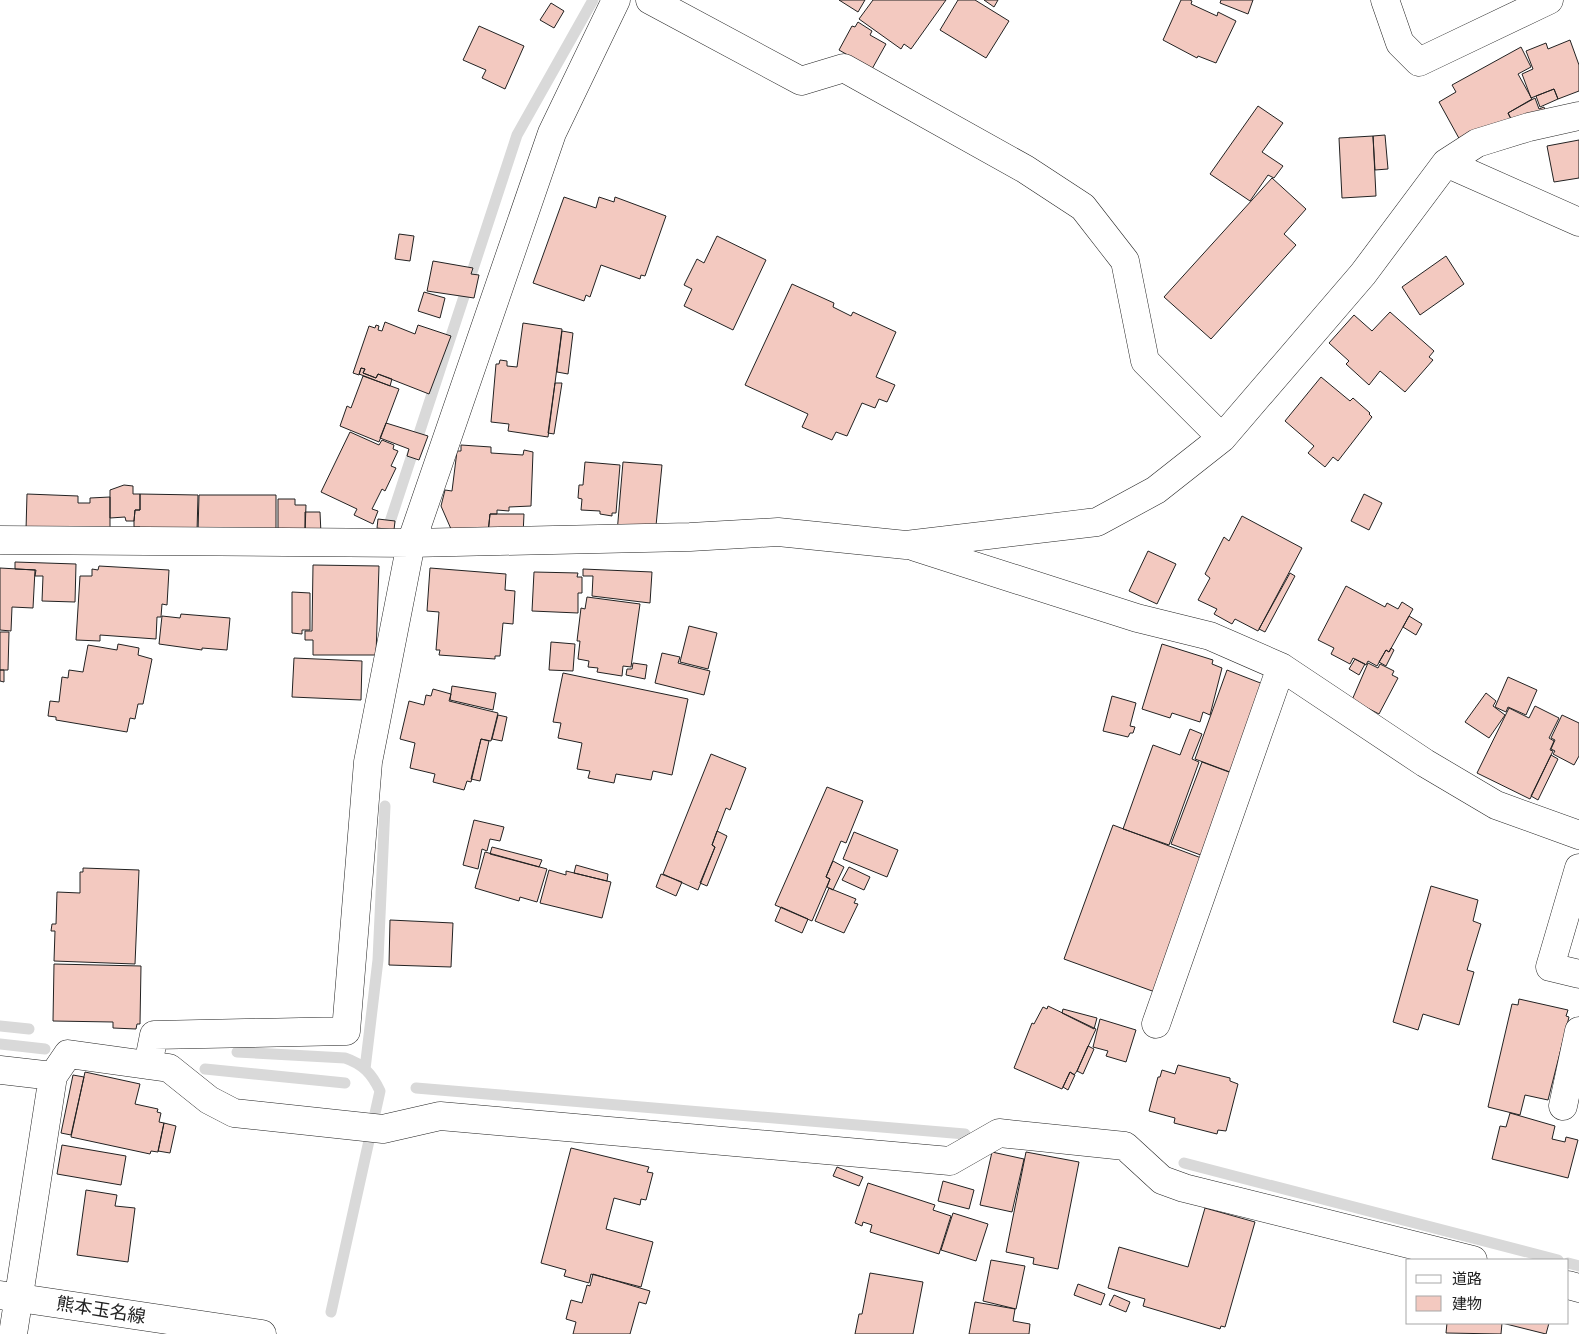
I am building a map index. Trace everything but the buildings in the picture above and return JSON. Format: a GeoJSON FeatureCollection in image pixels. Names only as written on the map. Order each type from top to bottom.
{"type":"FeatureCollection","features":[{"type":"Feature","properties":{"kind":"street"},"geometry":{"type":"LineString","coordinates":[[148,1065],[154,1035],[346,1031],[368,762],[411,543],[552,132],[616,0]]}},
{"type":"Feature","properties":{"kind":"street"},"geometry":{"type":"LineString","coordinates":[[650,0],[801,80],[844,68],[1025,169],[1083,207],[1125,261],[1145,361],[1222,438]]}},
{"type":"Feature","properties":{"kind":"street"},"geometry":{"type":"LineString","coordinates":[[1385,0],[1400,44],[1419,62],[1549,0]]}},
{"type":"Feature","properties":{"kind":"street"},"geometry":{"type":"LineString","coordinates":[[0,540],[411,543],[690,537],[778,532],[906,544],[1097,522],[1156,490],[1222,438],[1363,274],[1446,163],[1477,143],[1529,127],[1579,116]]}},
{"type":"Feature","properties":{"kind":"street"},"geometry":{"type":"LineString","coordinates":[[1446,163],[1579,222]]}},
{"type":"Feature","properties":{"kind":"street"},"geometry":{"type":"LineString","coordinates":[[906,544],[1137,618],[1210,636],[1281,667],[1425,763],[1496,805],[1579,834]]}},
{"type":"Feature","properties":{"kind":"street"},"geometry":{"type":"LineString","coordinates":[[1156,1024],[1281,667]]}},
{"type":"Feature","properties":{"kind":"street"},"geometry":{"type":"LineString","coordinates":[[1579,868],[1550,967],[1579,974]]}},
{"type":"Feature","properties":{"kind":"street"},"geometry":{"type":"LineString","coordinates":[[1563,1106],[1579,1031]]}},
{"type":"Feature","properties":{"kind":"street"},"geometry":{"type":"LineString","coordinates":[[13,1334],[10,1296],[53,1076],[68,1054],[169,1068],[209,1100],[234,1112],[354,1127],[382,1129],[440,1116],[950,1161],[999,1133],[1125,1146],[1162,1180],[1184,1188],[1469,1259]]}},
{"type":"Feature","properties":{"kind":"street"},"geometry":{"type":"LineString","coordinates":[[0,1070],[53,1076]]}},
{"type":"Feature","properties":{"kind":"street","name":"熊本玉名線"},"geometry":{"type":"LineString","coordinates":[[10,1296],[262,1334]]}},
{"type":"Feature","properties":{"kind":"waterway"},"geometry":{"type":"LineString","coordinates":[[389,525],[517,135],[593,0]]}},
{"type":"Feature","properties":{"kind":"waterway"},"geometry":{"type":"LineString","coordinates":[[365,1069],[378,960],[385,806]]}},
{"type":"Feature","properties":{"kind":"waterway"},"geometry":{"type":"LineString","coordinates":[[0,1026],[29,1029]]}},
{"type":"Feature","properties":{"kind":"waterway"},"geometry":{"type":"LineString","coordinates":[[0,1044],[45,1049]]}},
{"type":"Feature","properties":{"kind":"waterway"},"geometry":{"type":"LineString","coordinates":[[237,1052],[345,1058],[357,1063],[366,1070],[380,1091],[331,1312]]}},
{"type":"Feature","properties":{"kind":"waterway"},"geometry":{"type":"LineString","coordinates":[[205,1069],[345,1083]]}},
{"type":"Feature","properties":{"kind":"waterway"},"geometry":{"type":"LineString","coordinates":[[416,1088],[965,1134]]}},
{"type":"Feature","properties":{"kind":"waterway"},"geometry":{"type":"LineString","coordinates":[[1184,1163],[1554,1259]]}},
{"type":"Feature","properties":{"kind":"waterway"},"geometry":{"type":"LineString","coordinates":[[1569,1263],[1579,1266]]}}]}
